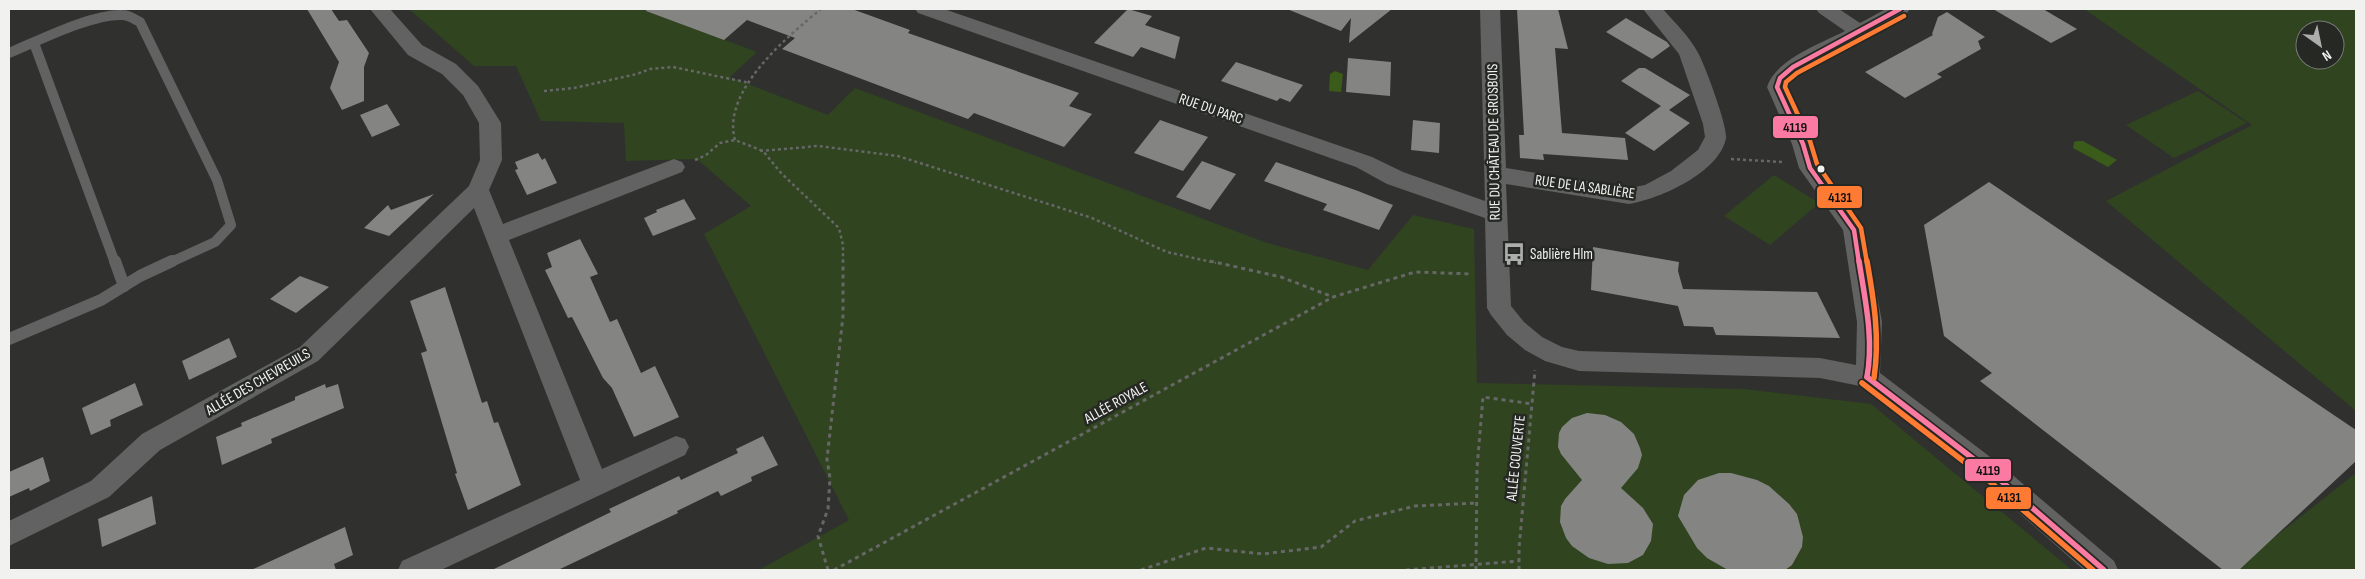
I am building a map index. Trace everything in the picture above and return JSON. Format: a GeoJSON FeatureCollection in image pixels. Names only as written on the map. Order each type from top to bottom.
{"type":"FeatureCollection","features":[{"type":"Feature","properties":{"kind":"street","name":"ALLÉE DES CHEVREUILS"},"geometry":{"type":"LineString","coordinates":[[9,534],[100,489],[151,442],[309,354],[478,190],[492,160],[490,123],[471,91],[449,69],[415,50],[380,9]]}},
{"type":"Feature","properties":{"kind":"street","name":"RUE DU PARC"},"geometry":{"type":"LineString","coordinates":[[925,9],[1364,162],[1395,178],[1496,213]]}},
{"type":"Feature","properties":{"kind":"street","name":"RUE DU CHÂTEAU DE GROSBOIS"},"geometry":{"type":"LineString","coordinates":[[1490,9],[1499,308],[1509,320],[1537,347],[1557,357],[1580,361],[1820,368],[1867,376]]}},
{"type":"Feature","properties":{"kind":"street","name":"RUE DE LA SABLIÈRE"},"geometry":{"type":"LineString","coordinates":[[1496,174],[1629,196],[1643,195],[1665,187],[1706,155],[1716,137],[1715,131],[1688,52],[1653,9]]}},
{"type":"Feature","properties":{"kind":"street"},"geometry":{"type":"LineString","coordinates":[[1826,9],[1859,31]]}},
{"type":"Feature","properties":{"kind":"street"},"geometry":{"type":"LineString","coordinates":[[1900,9],[1793,67],[1780,78],[1777,87],[1803,144],[1804,155],[1828,196],[1847,216],[1854,230],[1871,333],[1872,356],[1867,376],[1993,474],[2104,570]]}},
{"type":"Feature","properties":{"kind":"street"},"geometry":{"type":"LineString","coordinates":[[496,236],[673,168]]}},
{"type":"Feature","properties":{"kind":"street"},"geometry":{"type":"LineString","coordinates":[[478,190],[595,484]]}},
{"type":"Feature","properties":{"kind":"street"},"geometry":{"type":"LineString","coordinates":[[412,570],[676,447]]}},
{"type":"Feature","properties":{"kind":"lane"},"geometry":{"type":"LineString","coordinates":[[9,53],[98,20],[120,14],[130,16],[140,22],[217,180],[231,225],[215,242],[140,276],[101,300],[9,339]]}},
{"type":"Feature","properties":{"kind":"lane"},"geometry":{"type":"LineString","coordinates":[[34,43],[124,286]]}},
{"type":"Feature","properties":{"kind":"path"},"geometry":{"type":"LineString","coordinates":[[735,140],[731,132],[732,118],[750,83],[768,57],[820,9]]}},
{"type":"Feature","properties":{"kind":"path"},"geometry":{"type":"LineString","coordinates":[[544,91],[574,88],[650,70],[673,67],[750,83]]}},
{"type":"Feature","properties":{"kind":"path"},"geometry":{"type":"LineString","coordinates":[[673,168],[675,170],[706,155],[720,143],[735,140],[763,151],[781,173],[840,228],[843,245],[843,316],[829,428],[827,459],[830,478],[828,509],[818,536],[828,570]]}},
{"type":"Feature","properties":{"kind":"path"},"geometry":{"type":"LineString","coordinates":[[760,151],[818,146],[898,156],[1092,218],[1167,252],[1281,277],[1334,297]]}},
{"type":"Feature","properties":{"kind":"path"},"geometry":{"type":"LineString","coordinates":[[1723,159],[1756,159]]}},
{"type":"Feature","properties":{"kind":"path","name":"ALLÉE ROYALE"},"geometry":{"type":"LineString","coordinates":[[834,570],[841,568],[1334,297],[1415,272],[1497,274]]}},
{"type":"Feature","properties":{"kind":"path","name":"ALLÉE COUVERTE"},"geometry":{"type":"LineString","coordinates":[[1519,570],[1537,347]]}},
{"type":"Feature","properties":{"kind":"path"},"geometry":{"type":"LineString","coordinates":[[1476,570],[1477,468],[1483,397],[1533,404]]}},
{"type":"Feature","properties":{"kind":"path"},"geometry":{"type":"LineString","coordinates":[[1141,570],[1206,548],[1263,554],[1321,547],[1355,520],[1415,506],[1476,504]]}},
{"type":"Feature","properties":{"kind":"path"},"geometry":{"type":"LineString","coordinates":[[1406,570],[1519,561]]}},
{"type":"Feature","properties":{"kind":"shaded area"},"geometry":{"type":"Polygon","coordinates":[[[409,9],[643,9],[757,52],[730,77],[828,115],[855,88],[1267,243],[1368,270],[1413,215],[1474,229],[1477,383],[1744,389],[1871,404],[2072,570],[759,570],[849,520],[704,234],[751,206],[697,159],[626,161],[624,123],[541,121],[516,66],[474,66],[409,9]]]}},
{"type":"Feature","properties":{"kind":"shaded area"},"geometry":{"type":"Polygon","coordinates":[[[2084,9],[2356,9],[2356,411],[2106,201],[2252,125],[2084,9]]]}},
{"type":"Feature","properties":{"kind":"shaded area"},"geometry":{"type":"Polygon","coordinates":[[[1335,71],[1343,74],[1341,92],[1329,91],[1330,74],[1335,71]]]}},
{"type":"Feature","properties":{"kind":"shaded area"},"geometry":{"type":"Polygon","coordinates":[[[2198,91],[2247,123],[2174,158],[2126,125],[2198,91]]]}},
{"type":"Feature","properties":{"kind":"shaded area"},"geometry":{"type":"Polygon","coordinates":[[[2083,141],[2117,160],[2108,167],[2073,148],[2074,142],[2083,141]]]}},
{"type":"Feature","properties":{"kind":"shaded area"},"geometry":{"type":"Polygon","coordinates":[[[1774,175],[1819,203],[1770,245],[1724,216],[1774,175]]]}},
{"type":"Feature","properties":{"kind":"shaded area"},"geometry":{"type":"Polygon","coordinates":[[[2356,473],[2356,570],[2233,570],[2356,473]]]}},
{"type":"Feature","properties":{"kind":"building"},"geometry":{"type":"Polygon","coordinates":[[[307,9],[331,9],[339,21],[347,20],[369,53],[364,67],[364,101],[342,110],[330,88],[339,62],[307,9]]]}},
{"type":"Feature","properties":{"kind":"building"},"geometry":{"type":"Polygon","coordinates":[[[647,9],[852,9],[910,30],[908,33],[1079,93],[1069,106],[1092,114],[1064,147],[974,113],[968,119],[782,49],[795,38],[747,20],[724,40],[646,11],[647,9]]]}},
{"type":"Feature","properties":{"kind":"building"},"geometry":{"type":"Polygon","coordinates":[[[1128,9],[1152,16],[1145,25],[1180,37],[1175,59],[1141,47],[1133,57],[1094,43],[1128,9]]]}},
{"type":"Feature","properties":{"kind":"building"},"geometry":{"type":"Polygon","coordinates":[[[1287,9],[1392,9],[1349,43],[1351,18],[1341,31],[1287,9]]]}},
{"type":"Feature","properties":{"kind":"building"},"geometry":{"type":"Polygon","coordinates":[[[1517,9],[1558,9],[1568,49],[1555,48],[1562,133],[1625,138],[1628,160],[1543,154],[1544,160],[1520,158],[1519,135],[1524,135],[1517,9]]]}},
{"type":"Feature","properties":{"kind":"building"},"geometry":{"type":"Polygon","coordinates":[[[1993,9],[2043,9],[2077,29],[2051,43],[1993,9]]]}},
{"type":"Feature","properties":{"kind":"building"},"geometry":{"type":"Polygon","coordinates":[[[1947,12],[1985,37],[1978,41],[1981,49],[1937,74],[1942,77],[1905,98],[1865,72],[1933,35],[1938,17],[1947,12]]]}},
{"type":"Feature","properties":{"kind":"building"},"geometry":{"type":"Polygon","coordinates":[[[1626,18],[1667,42],[1670,46],[1652,59],[1606,32],[1626,18]]]}},
{"type":"Feature","properties":{"kind":"building"},"geometry":{"type":"Polygon","coordinates":[[[1348,58],[1391,62],[1390,96],[1346,92],[1348,58]]]}},
{"type":"Feature","properties":{"kind":"building"},"geometry":{"type":"Polygon","coordinates":[[[1236,62],[1303,85],[1290,102],[1280,98],[1277,101],[1221,81],[1236,62]]]}},
{"type":"Feature","properties":{"kind":"building"},"geometry":{"type":"Polygon","coordinates":[[[1639,68],[1645,68],[1690,95],[1669,110],[1690,123],[1654,151],[1625,133],[1661,106],[1621,81],[1639,68]]]}},
{"type":"Feature","properties":{"kind":"building"},"geometry":{"type":"Polygon","coordinates":[[[387,104],[400,125],[372,137],[360,115],[387,104]]]}},
{"type":"Feature","properties":{"kind":"building"},"geometry":{"type":"Polygon","coordinates":[[[1160,120],[1208,137],[1183,171],[1134,153],[1160,120]]]}},
{"type":"Feature","properties":{"kind":"building"},"geometry":{"type":"Polygon","coordinates":[[[1413,120],[1440,123],[1439,153],[1411,150],[1413,120]]]}},
{"type":"Feature","properties":{"kind":"building"},"geometry":{"type":"Polygon","coordinates":[[[538,153],[542,160],[545,158],[557,183],[527,195],[515,170],[518,169],[515,162],[538,153]]]}},
{"type":"Feature","properties":{"kind":"building"},"geometry":{"type":"Polygon","coordinates":[[[1202,161],[1236,174],[1210,210],[1176,197],[1202,161]]]}},
{"type":"Feature","properties":{"kind":"building"},"geometry":{"type":"Polygon","coordinates":[[[1276,162],[1393,205],[1379,230],[1323,210],[1327,204],[1264,181],[1276,162]]]}},
{"type":"Feature","properties":{"kind":"building"},"geometry":{"type":"Polygon","coordinates":[[[1989,182],[2356,430],[2356,461],[2239,570],[2223,570],[1980,381],[1992,373],[1944,336],[1924,225],[1989,182]]]}},
{"type":"Feature","properties":{"kind":"building"},"geometry":{"type":"Polygon","coordinates":[[[434,194],[389,236],[364,228],[388,205],[391,210],[434,194]]]}},
{"type":"Feature","properties":{"kind":"building"},"geometry":{"type":"Polygon","coordinates":[[[684,199],[696,219],[653,236],[644,218],[657,212],[656,210],[684,199]]]}},
{"type":"Feature","properties":{"kind":"building"},"geometry":{"type":"Polygon","coordinates":[[[580,239],[598,274],[590,277],[610,322],[617,319],[641,373],[655,366],[679,417],[634,437],[612,388],[603,378],[572,317],[568,318],[545,270],[552,267],[547,253],[580,239]]]}},
{"type":"Feature","properties":{"kind":"building"},"geometry":{"type":"Polygon","coordinates":[[[1593,247],[1679,262],[1678,271],[1683,289],[1817,292],[1840,338],[1716,335],[1713,327],[1684,326],[1678,306],[1591,290],[1593,247]]]}},
{"type":"Feature","properties":{"kind":"building"},"geometry":{"type":"Polygon","coordinates":[[[300,276],[329,287],[296,313],[270,299],[300,276]]]}},
{"type":"Feature","properties":{"kind":"building"},"geometry":{"type":"Polygon","coordinates":[[[445,287],[482,403],[487,401],[494,423],[498,422],[521,485],[468,510],[455,474],[457,473],[421,353],[427,351],[410,301],[445,287]]]}},
{"type":"Feature","properties":{"kind":"building"},"geometry":{"type":"Polygon","coordinates":[[[229,338],[237,357],[189,380],[182,361],[229,338]]]}},
{"type":"Feature","properties":{"kind":"building"},"geometry":{"type":"Polygon","coordinates":[[[135,383],[143,405],[110,420],[111,426],[91,435],[82,408],[135,383]]]}},
{"type":"Feature","properties":{"kind":"building"},"geometry":{"type":"Polygon","coordinates":[[[325,384],[326,388],[338,384],[344,408],[271,439],[272,443],[222,465],[216,437],[242,426],[241,423],[295,400],[295,397],[325,384]]]}},
{"type":"Feature","properties":{"kind":"building"},"geometry":{"type":"Polygon","coordinates":[[[1587,413],[1605,415],[1621,422],[1634,434],[1642,455],[1638,468],[1621,488],[1643,508],[1653,524],[1651,541],[1643,555],[1628,563],[1608,564],[1589,558],[1572,546],[1566,538],[1560,522],[1561,506],[1582,480],[1561,454],[1558,447],[1559,433],[1562,427],[1572,418],[1587,413]]]}},
{"type":"Feature","properties":{"kind":"building"},"geometry":{"type":"Polygon","coordinates":[[[763,436],[778,465],[751,477],[752,481],[721,496],[718,491],[677,511],[678,513],[558,570],[492,570],[611,512],[609,509],[679,476],[681,480],[738,453],[736,449],[763,436]]]}},
{"type":"Feature","properties":{"kind":"building"},"geometry":{"type":"Polygon","coordinates":[[[43,457],[50,481],[30,491],[29,488],[9,497],[9,472],[43,457]]]}},
{"type":"Feature","properties":{"kind":"building"},"geometry":{"type":"Polygon","coordinates":[[[1719,473],[1731,473],[1757,480],[1769,486],[1797,514],[1803,537],[1802,547],[1792,565],[1785,570],[1728,570],[1707,558],[1697,548],[1678,516],[1684,495],[1698,480],[1719,473]]]}},
{"type":"Feature","properties":{"kind":"building"},"geometry":{"type":"Polygon","coordinates":[[[152,496],[156,524],[102,547],[98,519],[152,496]]]}},
{"type":"Feature","properties":{"kind":"building"},"geometry":{"type":"Polygon","coordinates":[[[345,527],[353,555],[334,564],[336,570],[251,570],[345,527]]]}},
{"type":"Feature","properties":{"kind":"transit line","name":"4119"},"geometry":{"type":"LineString","coordinates":[[1867,377],[1870,359],[1869,322],[1854,230],[1810,168],[1803,144],[1777,87],[1780,78],[1793,67],[1900,9]]}},
{"type":"Feature","properties":{"kind":"transit line","name":"4131"},"geometry":{"type":"LineString","coordinates":[[1874,378],[1877,359],[1877,321],[1861,228],[1817,164],[1810,141],[1785,87],[1786,82],[1797,73],[1904,16]]}},
{"type":"Feature","properties":{"kind":"transit line","name":"4119"},"geometry":{"type":"LineString","coordinates":[[1867,377],[1993,474],[2104,570]]}},
{"type":"Feature","properties":{"kind":"transit line","name":"4131"},"geometry":{"type":"LineString","coordinates":[[1862,383],[1988,480],[2093,570]]}},
{"type":"Feature","properties":{"kind":"place","name":"Sablière Hlm"},"geometry":{"type":"Point","coordinates":[1514,254]}}]}
